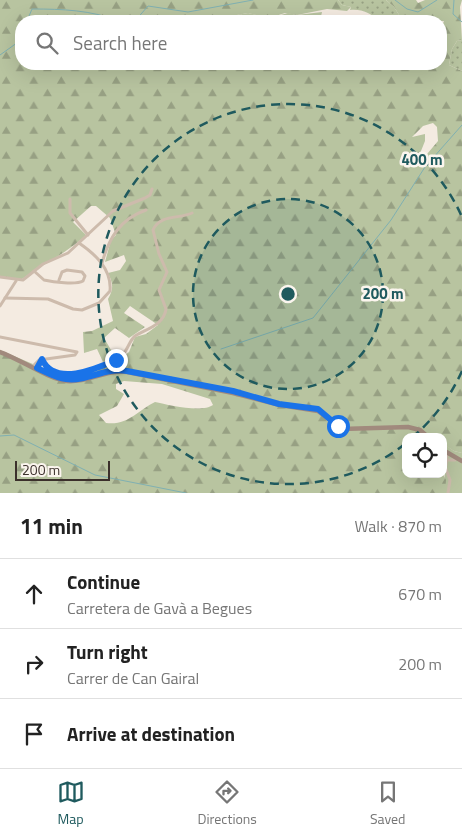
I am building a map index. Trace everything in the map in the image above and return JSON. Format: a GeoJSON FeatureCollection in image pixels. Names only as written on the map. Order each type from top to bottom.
{"type":"FeatureCollection","features":[{"type":"Feature","properties":{"kind":"main road"},"geometry":{"type":"LineString","coordinates":[[0,352],[65,381],[82,380],[110,372],[127,372],[233,393],[280,405],[318,411],[342,429],[408,427],[424,433]]}},
{"type":"Feature","properties":{"kind":"main road"},"geometry":{"type":"LineString","coordinates":[[447,457],[462,462]]}},
{"type":"Feature","properties":{"kind":"main road"},"geometry":{"type":"LineString","coordinates":[[447,457],[462,462]]}},
{"type":"Feature","properties":{"kind":"street"},"geometry":{"type":"LineString","coordinates":[[0,277],[16,281],[24,280],[46,263],[64,255],[113,211],[145,198],[150,195],[152,189]]}},
{"type":"Feature","properties":{"kind":"street"},"geometry":{"type":"LineString","coordinates":[[70,200],[70,213],[88,235]]}},
{"type":"Feature","properties":{"kind":"street"},"geometry":{"type":"LineString","coordinates":[[102,263],[111,237],[134,216],[146,210]]}},
{"type":"Feature","properties":{"kind":"street"},"geometry":{"type":"LineString","coordinates":[[42,359],[49,369],[61,374],[95,368],[120,357],[133,338],[149,330],[162,318],[166,309],[159,290],[167,272],[152,230],[156,225],[170,217],[192,213]]}},
{"type":"Feature","properties":{"kind":"street"},"geometry":{"type":"LineString","coordinates":[[5,298],[48,300],[73,310],[94,307],[106,298],[110,291],[110,282],[98,256],[79,243]]}},
{"type":"Feature","properties":{"kind":"street"},"geometry":{"type":"LineString","coordinates":[[34,271],[44,280],[59,280],[77,284],[83,282],[85,276],[79,271],[67,270],[62,272],[59,280]]}},
{"type":"Feature","properties":{"kind":"street"},"geometry":{"type":"LineString","coordinates":[[0,306],[16,281]]}},
{"type":"Feature","properties":{"kind":"street"},"geometry":{"type":"LineString","coordinates":[[0,337],[75,350],[77,355],[42,359]]}},
{"type":"Feature","properties":{"kind":"street"},"geometry":{"type":"LineString","coordinates":[[37,368],[42,359]]}},
{"type":"Feature","properties":{"kind":"street"},"geometry":{"type":"LineString","coordinates":[[447,471],[450,480],[448,493]]}},
{"type":"Feature","properties":{"kind":"green space"},"geometry":{"type":"Polygon","coordinates":[[[0,0],[338,0],[342,5],[351,7],[347,11],[327,9],[297,15],[285,13],[279,15],[256,15],[248,13],[237,15],[15,15],[15,70],[447,70],[447,15],[399,15],[386,0],[416,0],[418,3],[425,0],[462,0],[460,7],[462,40],[457,41],[452,49],[449,65],[462,71],[462,453],[447,447],[447,433],[402,433],[402,478],[445,478],[445,493],[0,493],[0,350],[61,376],[74,378],[115,363],[129,352],[135,337],[146,334],[158,325],[130,306],[124,313],[145,327],[129,338],[115,328],[104,338],[114,355],[103,362],[97,349],[84,353],[83,332],[92,331],[113,321],[108,299],[112,286],[108,273],[120,270],[126,261],[124,255],[105,262],[111,240],[116,235],[110,218],[96,206],[91,206],[73,222],[86,235],[71,248],[22,279],[0,277],[0,0]],[[433,123],[423,126],[412,137],[425,134],[425,141],[419,156],[422,160],[438,141],[437,127],[433,123]],[[124,381],[116,384],[116,389],[124,394],[117,406],[99,415],[106,423],[121,422],[155,402],[201,408],[213,405],[210,399],[162,384],[124,381]]]}},
{"type":"Feature","properties":{"kind":"green space"},"geometry":{"type":"Polygon","coordinates":[[[338,0],[386,0],[399,15],[370,15],[359,10],[350,10],[351,7],[342,5],[338,0]]]}},
{"type":"Feature","properties":{"kind":"green space"},"geometry":{"type":"Polygon","coordinates":[[[322,12],[321,15],[297,15],[322,12]]]}},
{"type":"Feature","properties":{"kind":"green space"},"geometry":{"type":"Polygon","coordinates":[[[248,13],[257,15],[237,15],[248,13]]]}},
{"type":"Feature","properties":{"kind":"green space"},"geometry":{"type":"Polygon","coordinates":[[[288,13],[297,15],[281,15],[288,13]]]}},
{"type":"Feature","properties":{"kind":"green space"},"geometry":{"type":"Polygon","coordinates":[[[462,40],[462,71],[449,65],[452,49],[457,41],[462,40]]]}},
{"type":"Feature","properties":{"kind":"green space"},"geometry":{"type":"Polygon","coordinates":[[[447,446],[454,451],[462,453],[462,493],[445,493],[447,446]]]}},
{"type":"Feature","properties":{"kind":"waterway"},"geometry":{"type":"LineString","coordinates":[[140,15],[148,6],[188,12],[253,0]]}},
{"type":"Feature","properties":{"kind":"waterway"},"geometry":{"type":"LineString","coordinates":[[395,0],[407,9],[418,12],[437,0]]}},
{"type":"Feature","properties":{"kind":"waterway"},"geometry":{"type":"LineString","coordinates":[[454,0],[453,14],[462,22]]}},
{"type":"Feature","properties":{"kind":"waterway"},"geometry":{"type":"LineString","coordinates":[[30,15],[32,9],[54,9],[101,15]]}},
{"type":"Feature","properties":{"kind":"waterway"},"geometry":{"type":"LineString","coordinates":[[0,55],[15,44]]}},
{"type":"Feature","properties":{"kind":"waterway"},"geometry":{"type":"LineString","coordinates":[[221,349],[313,318],[391,220],[425,167],[462,125]]}},
{"type":"Feature","properties":{"kind":"waterway"},"geometry":{"type":"LineString","coordinates":[[0,436],[14,435],[95,475],[186,493]]}},
{"type":"Feature","properties":{"kind":"route"},"geometry":{"type":"LineString","coordinates":[[116,360],[95,368],[64,375],[49,369],[42,359],[37,368],[58,378],[75,380],[105,371],[120,370],[233,391],[279,404],[322,410],[338,426]]}}]}
